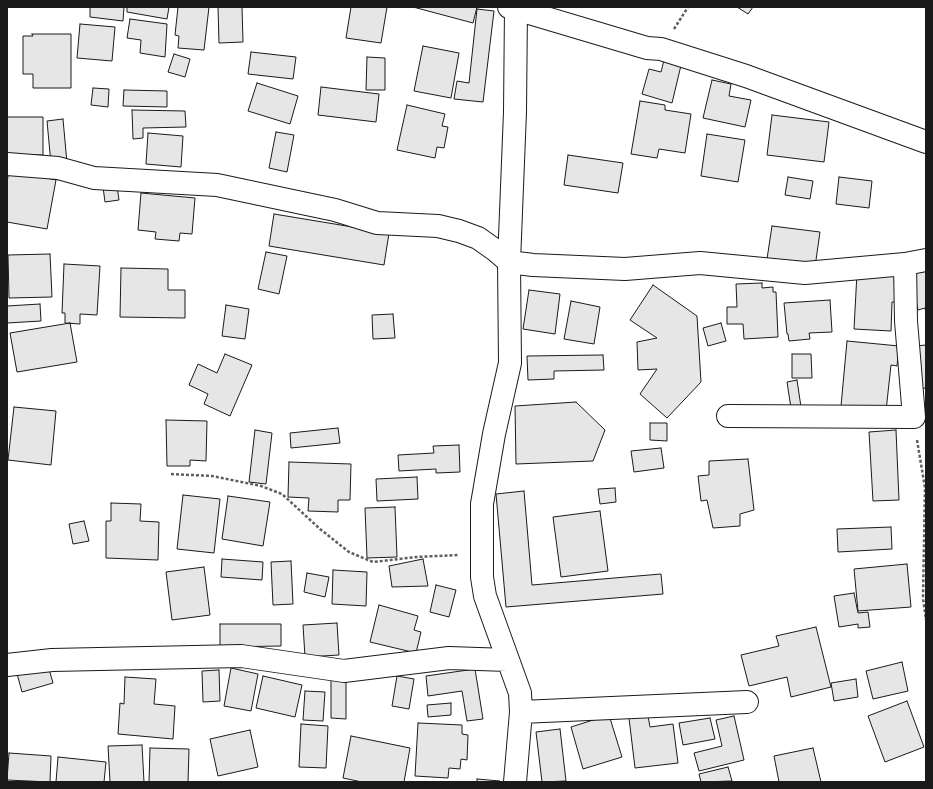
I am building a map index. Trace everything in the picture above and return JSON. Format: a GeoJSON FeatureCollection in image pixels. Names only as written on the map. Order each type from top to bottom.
{"type":"FeatureCollection","features":[{"type":"Feature","properties":{"kind":"street"},"geometry":{"type":"LineString","coordinates":[[515,782],[521,712],[520,693],[485,596],[482,555],[482,504],[494,434],[510,363],[509,262],[515,112],[514,8],[646,48],[662,49],[746,76],[926,142]]}},
{"type":"Feature","properties":{"kind":"street"},"geometry":{"type":"LineString","coordinates":[[7,164],[58,168],[94,178],[217,185],[335,210],[377,223],[438,226],[460,231],[478,238],[496,250],[509,262],[533,265],[625,269],[700,263],[805,273],[916,262],[906,328],[914,417],[728,416]]}},
{"type":"Feature","properties":{"kind":"street"},"geometry":{"type":"LineString","coordinates":[[7,665],[52,660],[241,656],[344,671],[449,658],[508,660]]}},
{"type":"Feature","properties":{"kind":"street"},"geometry":{"type":"LineString","coordinates":[[521,712],[747,702]]}},
{"type":"Feature","properties":{"kind":"path"},"geometry":{"type":"LineString","coordinates":[[914,417],[925,488],[923,598],[926,620]]}},
{"type":"Feature","properties":{"kind":"path"},"geometry":{"type":"LineString","coordinates":[[171,474],[212,476],[261,486],[282,494],[320,529],[349,552],[373,562],[416,557],[482,555]]}},
{"type":"Feature","properties":{"kind":"building"},"geometry":{"type":"Polygon","coordinates":[[[90,7],[124,7],[123,21],[90,17],[90,7]]]}},
{"type":"Feature","properties":{"kind":"building"},"geometry":{"type":"Polygon","coordinates":[[[127,7],[169,7],[167,19],[127,12],[127,7]]]}},
{"type":"Feature","properties":{"kind":"building"},"geometry":{"type":"Polygon","coordinates":[[[178,7],[209,7],[204,50],[178,48],[179,36],[175,35],[178,7]]]}},
{"type":"Feature","properties":{"kind":"building"},"geometry":{"type":"Polygon","coordinates":[[[218,7],[242,7],[243,42],[219,43],[218,7]]]}},
{"type":"Feature","properties":{"kind":"building"},"geometry":{"type":"Polygon","coordinates":[[[351,7],[387,7],[381,43],[346,38],[351,7]]]}},
{"type":"Feature","properties":{"kind":"building"},"geometry":{"type":"Polygon","coordinates":[[[413,7],[477,7],[473,23],[413,7]]]}},
{"type":"Feature","properties":{"kind":"building"},"geometry":{"type":"Polygon","coordinates":[[[737,7],[753,7],[748,14],[737,7]]]}},
{"type":"Feature","properties":{"kind":"building"},"geometry":{"type":"Polygon","coordinates":[[[477,9],[494,11],[483,102],[454,99],[457,81],[469,83],[477,9]]]}},
{"type":"Feature","properties":{"kind":"building"},"geometry":{"type":"Polygon","coordinates":[[[130,19],[167,24],[165,57],[140,53],[141,40],[127,38],[130,19]]]}},
{"type":"Feature","properties":{"kind":"building"},"geometry":{"type":"Polygon","coordinates":[[[80,24],[115,27],[112,61],[77,58],[80,24]]]}},
{"type":"Feature","properties":{"kind":"building"},"geometry":{"type":"Polygon","coordinates":[[[32,34],[71,34],[71,88],[33,88],[33,74],[23,74],[23,36],[33,36],[32,34]]]}},
{"type":"Feature","properties":{"kind":"building"},"geometry":{"type":"Polygon","coordinates":[[[423,46],[459,53],[451,98],[414,91],[423,46]]]}},
{"type":"Feature","properties":{"kind":"building"},"geometry":{"type":"Polygon","coordinates":[[[251,52],[296,57],[293,79],[248,74],[251,52]]]}},
{"type":"Feature","properties":{"kind":"building"},"geometry":{"type":"Polygon","coordinates":[[[666,52],[683,57],[672,103],[642,94],[649,69],[661,72],[666,52]]]}},
{"type":"Feature","properties":{"kind":"building"},"geometry":{"type":"Polygon","coordinates":[[[174,54],[190,59],[185,77],[168,72],[174,54]]]}},
{"type":"Feature","properties":{"kind":"building"},"geometry":{"type":"Polygon","coordinates":[[[367,57],[385,58],[385,90],[366,90],[367,57]]]}},
{"type":"Feature","properties":{"kind":"building"},"geometry":{"type":"Polygon","coordinates":[[[712,80],[731,84],[729,96],[751,100],[745,127],[703,118],[712,80]]]}},
{"type":"Feature","properties":{"kind":"building"},"geometry":{"type":"Polygon","coordinates":[[[257,83],[298,96],[290,124],[248,111],[257,83]]]}},
{"type":"Feature","properties":{"kind":"building"},"geometry":{"type":"Polygon","coordinates":[[[321,87],[379,94],[376,122],[318,115],[321,87]]]}},
{"type":"Feature","properties":{"kind":"building"},"geometry":{"type":"Polygon","coordinates":[[[93,88],[109,89],[108,107],[91,105],[93,88]]]}},
{"type":"Feature","properties":{"kind":"building"},"geometry":{"type":"Polygon","coordinates":[[[124,90],[167,91],[167,107],[123,106],[124,90]]]}},
{"type":"Feature","properties":{"kind":"building"},"geometry":{"type":"Polygon","coordinates":[[[640,101],[665,105],[665,110],[691,114],[685,153],[659,149],[657,158],[631,154],[640,101]]]}},
{"type":"Feature","properties":{"kind":"building"},"geometry":{"type":"Polygon","coordinates":[[[407,105],[445,114],[442,126],[448,127],[444,148],[437,147],[435,158],[397,150],[407,105]]]}},
{"type":"Feature","properties":{"kind":"building"},"geometry":{"type":"Polygon","coordinates":[[[132,110],[185,111],[186,127],[143,128],[143,138],[133,139],[132,110]]]}},
{"type":"Feature","properties":{"kind":"building"},"geometry":{"type":"Polygon","coordinates":[[[772,115],[829,122],[824,162],[767,155],[772,115]]]}},
{"type":"Feature","properties":{"kind":"building"},"geometry":{"type":"Polygon","coordinates":[[[7,117],[43,117],[43,155],[7,155],[7,117]]]}},
{"type":"Feature","properties":{"kind":"building"},"geometry":{"type":"Polygon","coordinates":[[[63,119],[67,163],[51,164],[47,121],[63,119]]]}},
{"type":"Feature","properties":{"kind":"building"},"geometry":{"type":"Polygon","coordinates":[[[276,132],[294,135],[287,172],[269,168],[276,132]]]}},
{"type":"Feature","properties":{"kind":"building"},"geometry":{"type":"Polygon","coordinates":[[[148,133],[183,136],[181,167],[146,164],[148,133]]]}},
{"type":"Feature","properties":{"kind":"building"},"geometry":{"type":"Polygon","coordinates":[[[707,134],[745,140],[738,182],[701,176],[707,134]]]}},
{"type":"Feature","properties":{"kind":"building"},"geometry":{"type":"Polygon","coordinates":[[[568,155],[623,163],[618,193],[564,185],[568,155]]]}},
{"type":"Feature","properties":{"kind":"building"},"geometry":{"type":"Polygon","coordinates":[[[9,170],[56,180],[47,229],[7,222],[7,182],[9,170]]]}},
{"type":"Feature","properties":{"kind":"building"},"geometry":{"type":"Polygon","coordinates":[[[788,177],[813,181],[810,199],[785,195],[788,177]]]}},
{"type":"Feature","properties":{"kind":"building"},"geometry":{"type":"Polygon","coordinates":[[[839,177],[872,181],[869,208],[836,204],[839,177]]]}},
{"type":"Feature","properties":{"kind":"building"},"geometry":{"type":"Polygon","coordinates":[[[117,186],[119,200],[105,202],[103,187],[117,186]]]}},
{"type":"Feature","properties":{"kind":"building"},"geometry":{"type":"Polygon","coordinates":[[[141,193],[195,198],[192,234],[180,233],[179,241],[155,239],[156,232],[138,230],[141,193]]]}},
{"type":"Feature","properties":{"kind":"building"},"geometry":{"type":"Polygon","coordinates":[[[274,214],[389,233],[384,265],[269,246],[274,214]]]}},
{"type":"Feature","properties":{"kind":"building"},"geometry":{"type":"Polygon","coordinates":[[[772,226],[820,232],[815,267],[767,259],[772,226]]]}},
{"type":"Feature","properties":{"kind":"building"},"geometry":{"type":"Polygon","coordinates":[[[266,252],[287,256],[279,294],[258,289],[266,252]]]}},
{"type":"Feature","properties":{"kind":"building"},"geometry":{"type":"Polygon","coordinates":[[[50,254],[52,297],[9,298],[8,255],[50,254]]]}},
{"type":"Feature","properties":{"kind":"building"},"geometry":{"type":"Polygon","coordinates":[[[64,264],[100,266],[97,315],[80,314],[80,324],[65,323],[65,313],[62,313],[64,264]]]}},
{"type":"Feature","properties":{"kind":"building"},"geometry":{"type":"Polygon","coordinates":[[[121,268],[168,269],[168,290],[185,290],[185,318],[120,317],[121,268]]]}},
{"type":"Feature","properties":{"kind":"building"},"geometry":{"type":"Polygon","coordinates":[[[926,271],[926,314],[925,308],[918,310],[909,274],[926,271]]]}},
{"type":"Feature","properties":{"kind":"building"},"geometry":{"type":"Polygon","coordinates":[[[857,273],[901,275],[900,302],[892,302],[891,331],[854,329],[857,273]]]}},
{"type":"Feature","properties":{"kind":"building"},"geometry":{"type":"Polygon","coordinates":[[[762,283],[762,288],[773,287],[773,292],[776,292],[778,337],[744,339],[743,324],[727,324],[727,307],[737,307],[736,284],[762,283]]]}},
{"type":"Feature","properties":{"kind":"building"},"geometry":{"type":"Polygon","coordinates":[[[653,285],[697,316],[701,382],[667,418],[640,394],[657,369],[638,370],[637,342],[657,338],[630,320],[653,285]]]}},
{"type":"Feature","properties":{"kind":"building"},"geometry":{"type":"Polygon","coordinates":[[[529,290],[560,294],[555,334],[523,329],[529,290]]]}},
{"type":"Feature","properties":{"kind":"building"},"geometry":{"type":"Polygon","coordinates":[[[830,300],[832,332],[809,333],[810,339],[789,341],[784,303],[830,300]]]}},
{"type":"Feature","properties":{"kind":"building"},"geometry":{"type":"Polygon","coordinates":[[[571,301],[600,307],[594,344],[564,339],[571,301]]]}},
{"type":"Feature","properties":{"kind":"building"},"geometry":{"type":"Polygon","coordinates":[[[40,304],[41,321],[7,323],[7,306],[40,304]]]}},
{"type":"Feature","properties":{"kind":"building"},"geometry":{"type":"Polygon","coordinates":[[[226,305],[249,309],[245,339],[222,336],[226,305]]]}},
{"type":"Feature","properties":{"kind":"building"},"geometry":{"type":"Polygon","coordinates":[[[393,314],[395,338],[373,339],[372,315],[393,314]]]}},
{"type":"Feature","properties":{"kind":"building"},"geometry":{"type":"Polygon","coordinates":[[[70,323],[77,362],[17,372],[10,333],[70,323]]]}},
{"type":"Feature","properties":{"kind":"building"},"geometry":{"type":"Polygon","coordinates":[[[721,323],[726,341],[708,346],[703,328],[721,323]]]}},
{"type":"Feature","properties":{"kind":"building"},"geometry":{"type":"Polygon","coordinates":[[[847,341],[899,346],[897,366],[891,365],[886,411],[841,406],[847,341]]]}},
{"type":"Feature","properties":{"kind":"building"},"geometry":{"type":"Polygon","coordinates":[[[926,345],[926,388],[917,389],[915,346],[926,345]]]}},
{"type":"Feature","properties":{"kind":"building"},"geometry":{"type":"Polygon","coordinates":[[[225,354],[252,365],[230,416],[204,404],[208,394],[189,385],[198,364],[217,373],[225,354]]]}},
{"type":"Feature","properties":{"kind":"building"},"geometry":{"type":"Polygon","coordinates":[[[792,354],[811,354],[812,378],[792,378],[792,354]]]}},
{"type":"Feature","properties":{"kind":"building"},"geometry":{"type":"Polygon","coordinates":[[[603,355],[604,370],[554,371],[554,379],[528,380],[527,356],[603,355]]]}},
{"type":"Feature","properties":{"kind":"building"},"geometry":{"type":"Polygon","coordinates":[[[797,380],[801,407],[791,408],[787,382],[797,380]]]}},
{"type":"Feature","properties":{"kind":"building"},"geometry":{"type":"Polygon","coordinates":[[[576,402],[605,430],[593,461],[516,464],[515,406],[576,402]]]}},
{"type":"Feature","properties":{"kind":"building"},"geometry":{"type":"Polygon","coordinates":[[[14,407],[56,411],[51,465],[8,460],[14,407]]]}},
{"type":"Feature","properties":{"kind":"building"},"geometry":{"type":"Polygon","coordinates":[[[166,420],[207,421],[206,461],[190,460],[190,466],[167,466],[166,420]]]}},
{"type":"Feature","properties":{"kind":"building"},"geometry":{"type":"Polygon","coordinates":[[[650,423],[667,423],[667,441],[650,440],[650,423]]]}},
{"type":"Feature","properties":{"kind":"building"},"geometry":{"type":"Polygon","coordinates":[[[338,428],[340,443],[291,448],[290,433],[338,428]]]}},
{"type":"Feature","properties":{"kind":"building"},"geometry":{"type":"Polygon","coordinates":[[[255,430],[272,433],[266,484],[249,482],[255,430]]]}},
{"type":"Feature","properties":{"kind":"building"},"geometry":{"type":"Polygon","coordinates":[[[896,430],[899,500],[873,501],[869,432],[896,430]]]}},
{"type":"Feature","properties":{"kind":"building"},"geometry":{"type":"Polygon","coordinates":[[[459,445],[460,472],[436,473],[436,469],[399,471],[398,455],[434,453],[433,446],[459,445]]]}},
{"type":"Feature","properties":{"kind":"building"},"geometry":{"type":"Polygon","coordinates":[[[661,448],[664,468],[634,472],[631,451],[661,448]]]}},
{"type":"Feature","properties":{"kind":"building"},"geometry":{"type":"Polygon","coordinates":[[[748,459],[754,510],[740,514],[740,526],[713,528],[707,500],[701,501],[698,476],[709,475],[709,461],[748,459]]]}},
{"type":"Feature","properties":{"kind":"building"},"geometry":{"type":"Polygon","coordinates":[[[289,462],[351,464],[350,500],[338,500],[338,512],[308,511],[309,498],[288,497],[289,462]]]}},
{"type":"Feature","properties":{"kind":"building"},"geometry":{"type":"Polygon","coordinates":[[[417,477],[418,499],[377,501],[376,479],[417,477]]]}},
{"type":"Feature","properties":{"kind":"building"},"geometry":{"type":"Polygon","coordinates":[[[615,488],[616,502],[600,504],[598,489],[615,488]]]}},
{"type":"Feature","properties":{"kind":"building"},"geometry":{"type":"Polygon","coordinates":[[[524,491],[532,585],[661,574],[663,594],[506,607],[496,494],[524,491]]]}},
{"type":"Feature","properties":{"kind":"building"},"geometry":{"type":"Polygon","coordinates":[[[183,495],[220,499],[214,553],[177,549],[183,495]]]}},
{"type":"Feature","properties":{"kind":"building"},"geometry":{"type":"Polygon","coordinates":[[[228,496],[270,502],[263,546],[222,539],[228,496]]]}},
{"type":"Feature","properties":{"kind":"building"},"geometry":{"type":"Polygon","coordinates":[[[111,503],[141,504],[140,521],[159,522],[158,560],[106,558],[106,521],[111,521],[111,503]]]}},
{"type":"Feature","properties":{"kind":"building"},"geometry":{"type":"Polygon","coordinates":[[[395,507],[397,557],[367,558],[365,508],[395,507]]]}},
{"type":"Feature","properties":{"kind":"building"},"geometry":{"type":"Polygon","coordinates":[[[600,511],[608,571],[561,577],[553,517],[600,511]]]}},
{"type":"Feature","properties":{"kind":"building"},"geometry":{"type":"Polygon","coordinates":[[[84,521],[89,541],[73,544],[69,524],[84,521]]]}},
{"type":"Feature","properties":{"kind":"building"},"geometry":{"type":"Polygon","coordinates":[[[891,527],[892,549],[838,552],[837,529],[891,527]]]}},
{"type":"Feature","properties":{"kind":"building"},"geometry":{"type":"Polygon","coordinates":[[[222,559],[263,562],[262,580],[221,577],[222,559]]]}},
{"type":"Feature","properties":{"kind":"building"},"geometry":{"type":"Polygon","coordinates":[[[423,559],[428,586],[392,587],[389,566],[423,559]]]}},
{"type":"Feature","properties":{"kind":"building"},"geometry":{"type":"Polygon","coordinates":[[[291,561],[293,604],[273,605],[271,562],[291,561]]]}},
{"type":"Feature","properties":{"kind":"building"},"geometry":{"type":"Polygon","coordinates":[[[907,564],[911,607],[858,611],[854,569],[907,564]]]}},
{"type":"Feature","properties":{"kind":"building"},"geometry":{"type":"Polygon","coordinates":[[[204,567],[210,615],[172,620],[166,572],[204,567]]]}},
{"type":"Feature","properties":{"kind":"building"},"geometry":{"type":"Polygon","coordinates":[[[333,570],[367,572],[366,606],[332,604],[333,570]]]}},
{"type":"Feature","properties":{"kind":"building"},"geometry":{"type":"Polygon","coordinates":[[[307,573],[329,577],[325,597],[304,592],[307,573]]]}},
{"type":"Feature","properties":{"kind":"building"},"geometry":{"type":"Polygon","coordinates":[[[436,585],[456,590],[449,617],[430,612],[436,585]]]}},
{"type":"Feature","properties":{"kind":"building"},"geometry":{"type":"Polygon","coordinates":[[[854,593],[858,613],[868,612],[870,627],[858,628],[858,624],[839,627],[834,596],[854,593]]]}},
{"type":"Feature","properties":{"kind":"building"},"geometry":{"type":"Polygon","coordinates":[[[379,605],[418,616],[414,630],[421,632],[416,653],[370,642],[379,605]]]}},
{"type":"Feature","properties":{"kind":"building"},"geometry":{"type":"Polygon","coordinates":[[[337,623],[339,655],[305,657],[303,625],[337,623]]]}},
{"type":"Feature","properties":{"kind":"building"},"geometry":{"type":"Polygon","coordinates":[[[220,624],[281,624],[281,646],[220,647],[220,624]]]}},
{"type":"Feature","properties":{"kind":"building"},"geometry":{"type":"Polygon","coordinates":[[[816,627],[831,687],[791,697],[787,677],[749,686],[741,655],[779,646],[776,636],[816,627]]]}},
{"type":"Feature","properties":{"kind":"building"},"geometry":{"type":"Polygon","coordinates":[[[47,662],[53,683],[22,692],[16,670],[47,662]]]}},
{"type":"Feature","properties":{"kind":"building"},"geometry":{"type":"Polygon","coordinates":[[[902,662],[908,691],[873,699],[866,671],[902,662]]]}},
{"type":"Feature","properties":{"kind":"building"},"geometry":{"type":"Polygon","coordinates":[[[231,668],[258,674],[251,711],[224,706],[231,668]]]}},
{"type":"Feature","properties":{"kind":"building"},"geometry":{"type":"Polygon","coordinates":[[[475,669],[483,719],[467,721],[462,691],[428,696],[426,676],[475,669]]]}},
{"type":"Feature","properties":{"kind":"building"},"geometry":{"type":"Polygon","coordinates":[[[219,670],[220,701],[203,702],[202,671],[219,670]]]}},
{"type":"Feature","properties":{"kind":"building"},"geometry":{"type":"Polygon","coordinates":[[[263,676],[302,685],[295,717],[256,708],[263,676]]]}},
{"type":"Feature","properties":{"kind":"building"},"geometry":{"type":"Polygon","coordinates":[[[397,676],[414,679],[409,709],[392,706],[397,676]]]}},
{"type":"Feature","properties":{"kind":"building"},"geometry":{"type":"Polygon","coordinates":[[[125,677],[156,679],[154,704],[175,706],[173,739],[118,734],[120,703],[124,704],[125,677]]]}},
{"type":"Feature","properties":{"kind":"building"},"geometry":{"type":"Polygon","coordinates":[[[331,678],[346,679],[346,719],[331,718],[331,678]]]}},
{"type":"Feature","properties":{"kind":"building"},"geometry":{"type":"Polygon","coordinates":[[[856,679],[858,697],[834,701],[831,683],[856,679]]]}},
{"type":"Feature","properties":{"kind":"building"},"geometry":{"type":"Polygon","coordinates":[[[305,691],[325,692],[323,721],[303,720],[305,691]]]}},
{"type":"Feature","properties":{"kind":"building"},"geometry":{"type":"Polygon","coordinates":[[[907,701],[924,747],[885,762],[868,716],[907,701]]]}},
{"type":"Feature","properties":{"kind":"building"},"geometry":{"type":"Polygon","coordinates":[[[451,703],[451,715],[428,717],[427,705],[451,703]]]}},
{"type":"Feature","properties":{"kind":"building"},"geometry":{"type":"Polygon","coordinates":[[[609,715],[622,757],[583,769],[571,727],[609,715]]]}},
{"type":"Feature","properties":{"kind":"building"},"geometry":{"type":"Polygon","coordinates":[[[648,716],[650,727],[673,724],[678,763],[635,768],[629,718],[648,716]]]}},
{"type":"Feature","properties":{"kind":"building"},"geometry":{"type":"Polygon","coordinates":[[[734,716],[744,760],[699,771],[694,753],[722,746],[716,720],[734,716]]]}},
{"type":"Feature","properties":{"kind":"building"},"geometry":{"type":"Polygon","coordinates":[[[710,718],[715,739],[683,745],[679,723],[710,718]]]}},
{"type":"Feature","properties":{"kind":"building"},"geometry":{"type":"Polygon","coordinates":[[[418,723],[462,725],[462,734],[468,735],[467,760],[461,759],[460,769],[449,768],[448,778],[415,776],[418,723]]]}},
{"type":"Feature","properties":{"kind":"building"},"geometry":{"type":"Polygon","coordinates":[[[301,724],[328,726],[326,768],[299,767],[301,724]]]}},
{"type":"Feature","properties":{"kind":"building"},"geometry":{"type":"Polygon","coordinates":[[[560,729],[566,781],[542,782],[536,732],[560,729]]]}},
{"type":"Feature","properties":{"kind":"building"},"geometry":{"type":"Polygon","coordinates":[[[250,730],[258,767],[218,776],[210,739],[250,730]]]}},
{"type":"Feature","properties":{"kind":"building"},"geometry":{"type":"Polygon","coordinates":[[[351,736],[410,748],[404,782],[362,782],[343,778],[351,736]]]}},
{"type":"Feature","properties":{"kind":"building"},"geometry":{"type":"Polygon","coordinates":[[[142,745],[144,782],[110,782],[108,746],[142,745]]]}},
{"type":"Feature","properties":{"kind":"building"},"geometry":{"type":"Polygon","coordinates":[[[150,748],[189,749],[188,782],[149,782],[150,748]]]}},
{"type":"Feature","properties":{"kind":"building"},"geometry":{"type":"Polygon","coordinates":[[[813,748],[821,782],[779,782],[774,756],[813,748]]]}},
{"type":"Feature","properties":{"kind":"building"},"geometry":{"type":"Polygon","coordinates":[[[9,753],[51,756],[50,782],[7,780],[9,753]]]}},
{"type":"Feature","properties":{"kind":"building"},"geometry":{"type":"Polygon","coordinates":[[[58,757],[106,762],[104,782],[56,782],[58,757]]]}},
{"type":"Feature","properties":{"kind":"building"},"geometry":{"type":"Polygon","coordinates":[[[728,767],[732,781],[701,782],[699,774],[728,767]]]}},
{"type":"Feature","properties":{"kind":"building"},"geometry":{"type":"Polygon","coordinates":[[[477,779],[500,781],[500,782],[477,782],[477,779]]]}}]}
